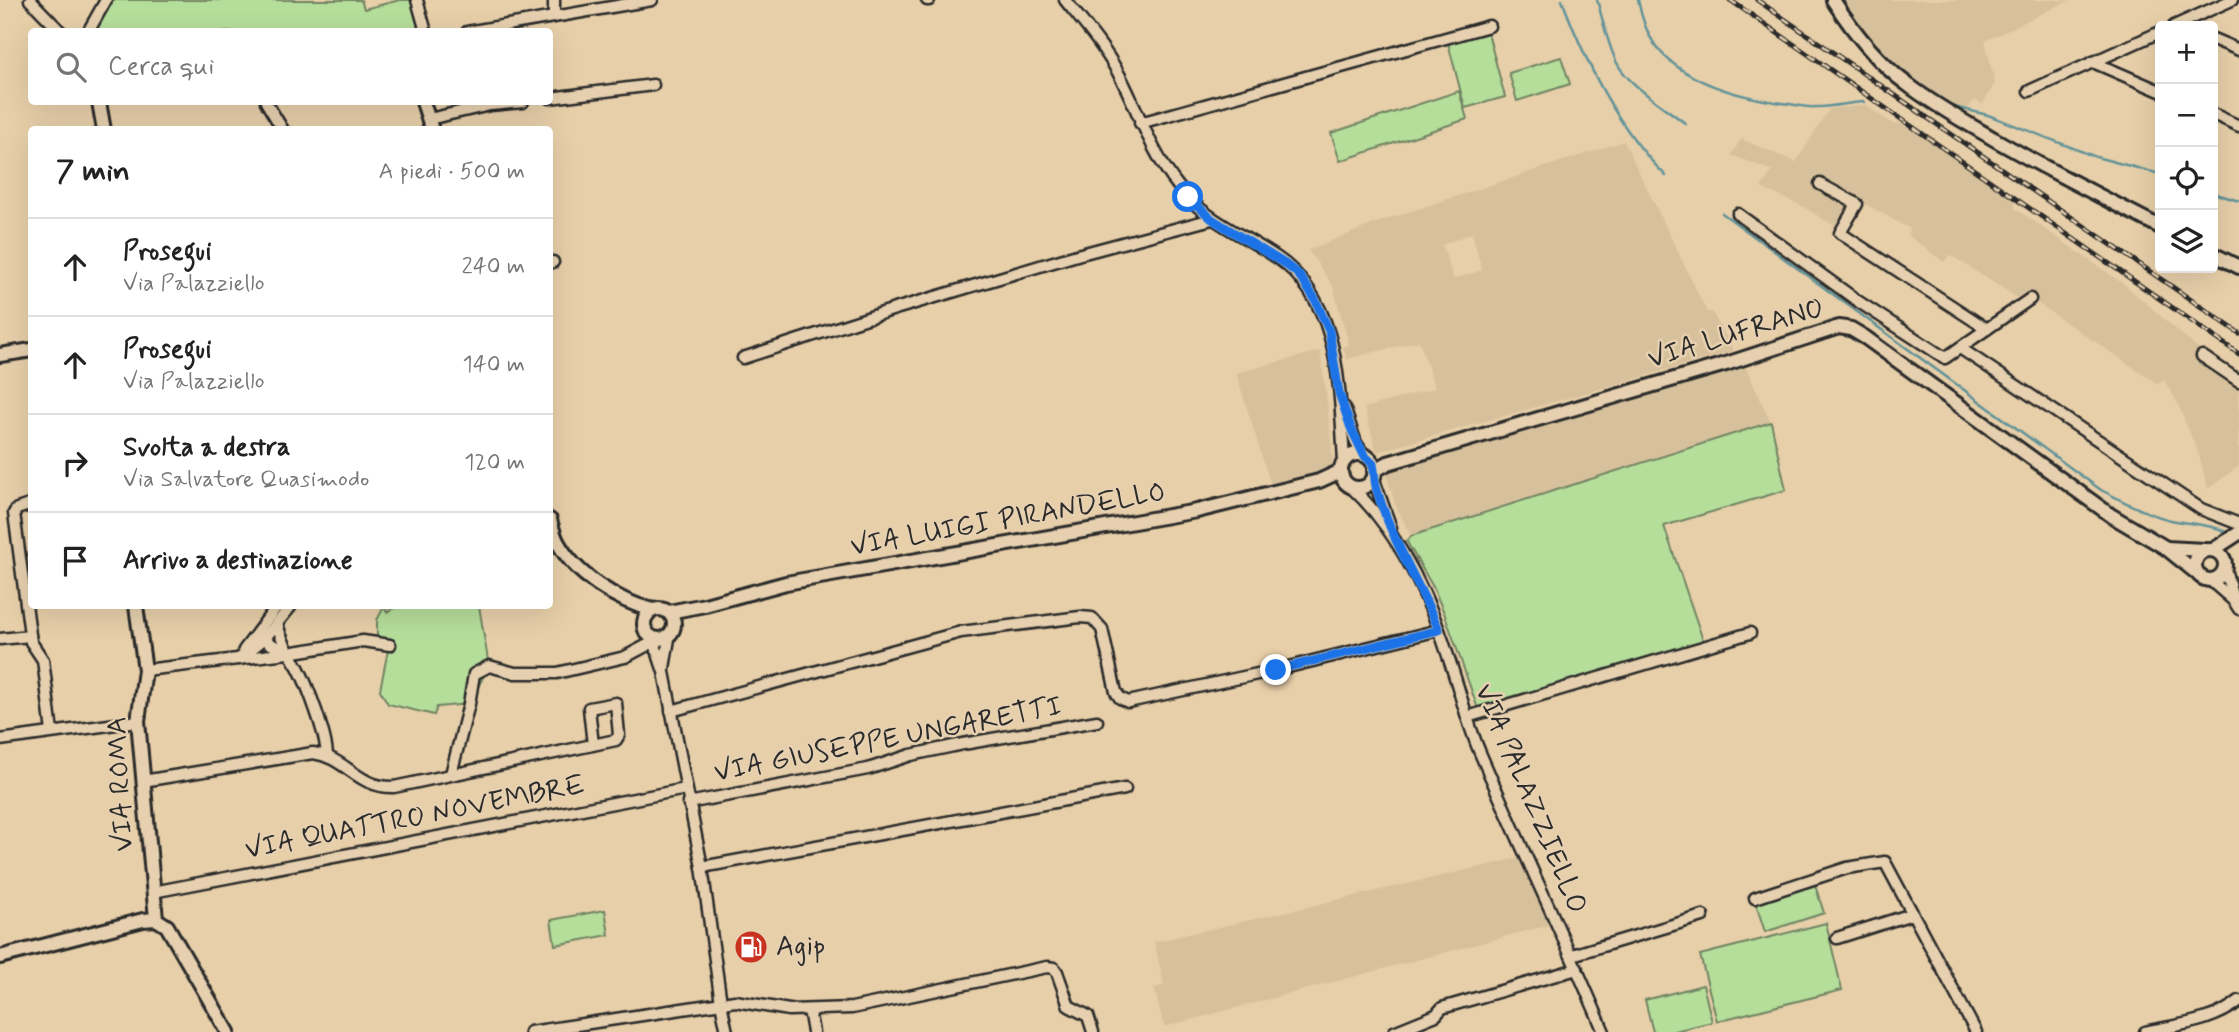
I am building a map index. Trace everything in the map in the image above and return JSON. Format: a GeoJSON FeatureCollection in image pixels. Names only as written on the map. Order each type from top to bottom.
{"type":"FeatureCollection","features":[{"type":"Feature","properties":{"kind":"street"},"geometry":{"type":"LineString","coordinates":[[30,0],[57,28]]}},
{"type":"Feature","properties":{"kind":"street"},"geometry":{"type":"LineString","coordinates":[[90,28],[106,0]]}},
{"type":"Feature","properties":{"kind":"street"},"geometry":{"type":"LineString","coordinates":[[417,0],[425,28]]}},
{"type":"Feature","properties":{"kind":"street"},"geometry":{"type":"LineString","coordinates":[[554,0],[554,16]]}},
{"type":"Feature","properties":{"kind":"street"},"geometry":{"type":"LineString","coordinates":[[489,28],[652,0]]}},
{"type":"Feature","properties":{"kind":"street"},"geometry":{"type":"LineString","coordinates":[[1065,0],[1108,56],[1156,154],[1177,185],[1212,219],[1276,257],[1298,274],[1315,299],[1329,331],[1339,393],[1345,475],[1356,487],[1366,485],[1374,474],[1373,464],[1356,443],[1339,393]]}},
{"type":"Feature","properties":{"kind":"street"},"geometry":{"type":"LineString","coordinates":[[1833,0],[1874,54],[1907,84],[1963,121],[2026,157],[2155,224]]}},
{"type":"Feature","properties":{"kind":"street"},"geometry":{"type":"LineString","coordinates":[[2187,21],[2232,0]]}},
{"type":"Feature","properties":{"kind":"street"},"geometry":{"type":"LineString","coordinates":[[1140,124],[1489,26]]}},
{"type":"Feature","properties":{"kind":"street"},"geometry":{"type":"LineString","coordinates":[[2028,91],[2155,34]]}},
{"type":"Feature","properties":{"kind":"street"},"geometry":{"type":"LineString","coordinates":[[2218,41],[2239,50]]}},
{"type":"Feature","properties":{"kind":"street"},"geometry":{"type":"LineString","coordinates":[[2093,62],[2155,90]]}},
{"type":"Feature","properties":{"kind":"street"},"geometry":{"type":"LineString","coordinates":[[553,98],[653,85]]}},
{"type":"Feature","properties":{"kind":"street"},"geometry":{"type":"LineString","coordinates":[[100,105],[103,126]]}},
{"type":"Feature","properties":{"kind":"street"},"geometry":{"type":"LineString","coordinates":[[268,105],[281,126]]}},
{"type":"Feature","properties":{"kind":"street"},"geometry":{"type":"LineString","coordinates":[[424,105],[430,124],[490,105]]}},
{"type":"Feature","properties":{"kind":"street"},"geometry":{"type":"LineString","coordinates":[[2218,116],[2239,126]]}},
{"type":"Feature","properties":{"kind":"street"},"geometry":{"type":"LineString","coordinates":[[1820,184],[1857,204],[1840,233],[1987,329]]}},
{"type":"Feature","properties":{"kind":"street"},"geometry":{"type":"LineString","coordinates":[[1738,214],[1858,302],[1945,358],[2030,299]]}},
{"type":"Feature","properties":{"kind":"street"},"geometry":{"type":"LineString","coordinates":[[743,358],[1077,255],[1212,219]]}},
{"type":"Feature","properties":{"kind":"street"},"geometry":{"type":"LineString","coordinates":[[2218,256],[2239,267]]}},
{"type":"Feature","properties":{"kind":"street","name":"VIA LUFRANO"},"geometry":{"type":"LineString","coordinates":[[1374,474],[1388,463],[1729,363],[1839,327],[1851,329],[1866,338],[2112,516],[2166,548],[2210,580],[2236,605]]}},
{"type":"Feature","properties":{"kind":"street"},"geometry":{"type":"LineString","coordinates":[[1960,348],[2202,509],[2239,524]]}},
{"type":"Feature","properties":{"kind":"street"},"geometry":{"type":"LineString","coordinates":[[0,355],[28,351]]}},
{"type":"Feature","properties":{"kind":"street"},"geometry":{"type":"LineString","coordinates":[[2203,356],[2239,381]]}},
{"type":"Feature","properties":{"kind":"street"},"geometry":{"type":"LineString","coordinates":[[1345,475],[1351,455],[1388,463]]}},
{"type":"Feature","properties":{"kind":"street","name":"VIA PALAZZIELLO"},"geometry":{"type":"LineString","coordinates":[[1374,474],[1398,545],[1439,630],[1480,754],[1572,955],[1604,1032]]}},
{"type":"Feature","properties":{"kind":"street","name":"VIA LUIGI PIRANDELLO"},"geometry":{"type":"LineString","coordinates":[[622,600],[668,612],[786,583],[1197,511],[1345,475]]}},
{"type":"Feature","properties":{"kind":"street","name":"VIA PALAZZIELLO"},"geometry":{"type":"LineString","coordinates":[[1345,475],[1398,545]]}},
{"type":"Feature","properties":{"kind":"street"},"geometry":{"type":"LineString","coordinates":[[28,505],[14,513],[28,599]]}},
{"type":"Feature","properties":{"kind":"street"},"geometry":{"type":"LineString","coordinates":[[553,529],[557,541],[573,562],[622,600],[657,634],[664,672]]}},
{"type":"Feature","properties":{"kind":"street"},"geometry":{"type":"LineString","coordinates":[[2197,573],[2196,560],[2235,536]]}},
{"type":"Feature","properties":{"kind":"street"},"geometry":{"type":"LineString","coordinates":[[2210,580],[2219,577],[2235,536]]}},
{"type":"Feature","properties":{"kind":"street","name":"VIA LUFRANO"},"geometry":{"type":"LineString","coordinates":[[2166,548],[2209,550]]}},
{"type":"Feature","properties":{"kind":"street"},"geometry":{"type":"LineString","coordinates":[[2209,550],[2218,551],[2225,564]]}},
{"type":"Feature","properties":{"kind":"street","name":"VIA LUFRANO"},"geometry":{"type":"LineString","coordinates":[[2225,564],[2236,605]]}},
{"type":"Feature","properties":{"kind":"street","name":"VIA LUIGI PIRANDELLO"},"geometry":{"type":"LineString","coordinates":[[657,634],[705,605]]}},
{"type":"Feature","properties":{"kind":"street"},"geometry":{"type":"LineString","coordinates":[[29,609],[32,645],[43,660],[52,732]]}},
{"type":"Feature","properties":{"kind":"street","name":"VIA ROMA"},"geometry":{"type":"LineString","coordinates":[[136,609],[145,670],[138,721],[156,919]]}},
{"type":"Feature","properties":{"kind":"street"},"geometry":{"type":"LineString","coordinates":[[238,659],[275,609]]}},
{"type":"Feature","properties":{"kind":"street"},"geometry":{"type":"LineString","coordinates":[[238,659],[265,638],[289,609]]}},
{"type":"Feature","properties":{"kind":"street"},"geometry":{"type":"LineString","coordinates":[[653,610],[646,617],[657,634],[702,867],[727,1032]]}},
{"type":"Feature","properties":{"kind":"street"},"geometry":{"type":"LineString","coordinates":[[451,774],[474,674],[489,666],[515,673],[558,673],[625,657],[641,649],[646,638],[657,634],[674,620],[668,612]]}},
{"type":"Feature","properties":{"kind":"street"},"geometry":{"type":"LineString","coordinates":[[671,710],[961,632],[1080,617],[1092,618],[1102,629],[1116,692],[1128,702],[1276,670],[1439,630]]}},
{"type":"Feature","properties":{"kind":"street"},"geometry":{"type":"LineString","coordinates":[[263,623],[265,638],[288,653]]}},
{"type":"Feature","properties":{"kind":"street"},"geometry":{"type":"LineString","coordinates":[[277,623],[282,643],[301,674],[325,739],[327,755]]}},
{"type":"Feature","properties":{"kind":"street"},"geometry":{"type":"LineString","coordinates":[[1467,717],[1750,633]]}},
{"type":"Feature","properties":{"kind":"street"},"geometry":{"type":"LineString","coordinates":[[0,639],[30,636]]}},
{"type":"Feature","properties":{"kind":"street"},"geometry":{"type":"LineString","coordinates":[[145,670],[363,642],[390,645]]}},
{"type":"Feature","properties":{"kind":"street"},"geometry":{"type":"LineString","coordinates":[[143,781],[307,754],[327,755],[368,783],[394,787],[593,745],[619,738],[615,703],[589,708],[593,745]]}},
{"type":"Feature","properties":{"kind":"street"},"geometry":{"type":"LineString","coordinates":[[0,740],[138,721]]}},
{"type":"Feature","properties":{"kind":"street","name":"VIA GIUSEPPE UNGARETTI"},"geometry":{"type":"LineString","coordinates":[[688,803],[868,769],[911,755],[963,744],[1097,721]]}},
{"type":"Feature","properties":{"kind":"street","name":"VIA QUATTRO NOVEMBRE"},"geometry":{"type":"LineString","coordinates":[[153,892],[686,789]]}},
{"type":"Feature","properties":{"kind":"street"},"geometry":{"type":"LineString","coordinates":[[702,867],[1125,789]]}},
{"type":"Feature","properties":{"kind":"street"},"geometry":{"type":"LineString","coordinates":[[1755,898],[1847,868],[1885,862],[1976,1032]]}},
{"type":"Feature","properties":{"kind":"street"},"geometry":{"type":"LineString","coordinates":[[1837,938],[1912,914]]}},
{"type":"Feature","properties":{"kind":"street"},"geometry":{"type":"LineString","coordinates":[[1572,955],[1703,916]]}},
{"type":"Feature","properties":{"kind":"street"},"geometry":{"type":"LineString","coordinates":[[0,957],[156,919],[167,926],[228,1032]]}},
{"type":"Feature","properties":{"kind":"street"},"geometry":{"type":"LineString","coordinates":[[530,1032],[735,1001],[789,1010],[852,1008],[1047,967],[1054,968],[1057,972],[1069,1006],[1088,1016],[1093,1032]]}},
{"type":"Feature","properties":{"kind":"street"},"geometry":{"type":"LineString","coordinates":[[1394,1032],[1436,1015],[1442,1008],[1577,969]]}},
{"type":"Feature","properties":{"kind":"street"},"geometry":{"type":"LineString","coordinates":[[2145,1032],[2207,1017],[2239,1001]]}},
{"type":"Feature","properties":{"kind":"street"},"geometry":{"type":"LineString","coordinates":[[809,1010],[813,1032]]}},
{"type":"Feature","properties":{"kind":"shaded area"},"geometry":{"type":"Polygon","coordinates":[[[1839,0],[2070,0],[1985,41],[1995,83],[1983,104],[1974,100],[1964,115],[1911,81],[1876,49],[1839,0]]]}},
{"type":"Feature","properties":{"kind":"shaded area"},"geometry":{"type":"Polygon","coordinates":[[[1865,105],[1893,124],[1902,123],[2015,202],[2015,208],[2125,285],[2194,345],[2239,375],[2239,466],[2208,489],[2199,455],[2176,400],[2164,380],[2158,384],[2037,303],[2019,299],[1950,255],[1944,262],[1907,235],[1910,229],[1865,204],[1846,233],[1800,205],[1761,188],[1772,171],[1731,155],[1741,139],[1796,162],[1829,109],[1865,105]]]}},
{"type":"Feature","properties":{"kind":"shaded area"},"geometry":{"type":"Polygon","coordinates":[[[1624,141],[1707,312],[1712,312],[1734,351],[1377,452],[1364,408],[1435,388],[1419,341],[1347,359],[1343,347],[1349,345],[1333,286],[1308,250],[1381,221],[1624,141]],[[1472,233],[1442,245],[1454,279],[1482,270],[1472,233]]]}},
{"type":"Feature","properties":{"kind":"shaded area"},"geometry":{"type":"Polygon","coordinates":[[[1320,351],[1334,469],[1271,486],[1236,373],[1320,351]]]}},
{"type":"Feature","properties":{"kind":"shaded area"},"geometry":{"type":"Polygon","coordinates":[[[1745,366],[1771,422],[1411,536],[1395,504],[1385,470],[1745,366]]]}},
{"type":"Feature","properties":{"kind":"shaded area"},"geometry":{"type":"Polygon","coordinates":[[[1519,858],[1553,924],[1164,1027],[1154,988],[1164,985],[1154,942],[1519,858]]]}},
{"type":"Feature","properties":{"kind":"green space"},"geometry":{"type":"Polygon","coordinates":[[[110,0],[361,0],[364,9],[400,0],[412,0],[419,27],[415,28],[95,28],[110,0]]]}},
{"type":"Feature","properties":{"kind":"green space"},"geometry":{"type":"Polygon","coordinates":[[[1488,33],[1505,97],[1465,108],[1448,43],[1488,33]]]}},
{"type":"Feature","properties":{"kind":"green space"},"geometry":{"type":"Polygon","coordinates":[[[1561,57],[1570,84],[1517,101],[1509,73],[1561,57]]]}},
{"type":"Feature","properties":{"kind":"green space"},"geometry":{"type":"Polygon","coordinates":[[[1459,91],[1467,119],[1340,161],[1331,133],[1459,91]]]}},
{"type":"Feature","properties":{"kind":"green space"},"geometry":{"type":"Polygon","coordinates":[[[1771,422],[1786,490],[1664,526],[1704,643],[1478,709],[1445,615],[1433,587],[1407,542],[1411,536],[1771,422]]]}},
{"type":"Feature","properties":{"kind":"green space"},"geometry":{"type":"Polygon","coordinates":[[[383,609],[387,612],[392,609],[480,609],[489,666],[469,704],[437,707],[434,715],[388,704],[380,690],[389,645],[377,642],[377,620],[383,609]]]}},
{"type":"Feature","properties":{"kind":"green space"},"geometry":{"type":"Polygon","coordinates":[[[1815,885],[1824,913],[1765,932],[1756,904],[1815,885]]]}},
{"type":"Feature","properties":{"kind":"green space"},"geometry":{"type":"Polygon","coordinates":[[[605,910],[609,935],[555,945],[551,920],[605,910]]]}},
{"type":"Feature","properties":{"kind":"green space"},"geometry":{"type":"Polygon","coordinates":[[[1826,923],[1842,990],[1717,1021],[1700,955],[1826,923]]]}},
{"type":"Feature","properties":{"kind":"green space"},"geometry":{"type":"Polygon","coordinates":[[[1703,985],[1712,1022],[1670,1032],[1653,1032],[1645,1000],[1703,985]]]}},
{"type":"Feature","properties":{"kind":"waterway"},"geometry":{"type":"LineString","coordinates":[[1562,0],[1581,47],[1605,94],[1632,137],[1666,176]]}},
{"type":"Feature","properties":{"kind":"waterway"},"geometry":{"type":"LineString","coordinates":[[1597,0],[1610,48],[1623,72],[1639,88],[1686,124]]}},
{"type":"Feature","properties":{"kind":"waterway"},"geometry":{"type":"LineString","coordinates":[[1638,0],[1644,23],[1655,45],[1682,70],[1698,79],[1753,98],[1806,107],[1864,102]]}},
{"type":"Feature","properties":{"kind":"waterway"},"geometry":{"type":"LineString","coordinates":[[1954,107],[1988,115],[2096,157],[2155,173]]}},
{"type":"Feature","properties":{"kind":"waterway"},"geometry":{"type":"LineString","coordinates":[[2218,195],[2239,201]]}},
{"type":"Feature","properties":{"kind":"waterway"},"geometry":{"type":"LineString","coordinates":[[1722,213],[2101,490],[2162,517],[2225,531]]}},
{"type":"Feature","properties":{"kind":"railway"},"geometry":{"type":"LineString","coordinates":[[1730,0],[2239,354]]}},
{"type":"Feature","properties":{"kind":"railway"},"geometry":{"type":"LineString","coordinates":[[1757,0],[2239,333]]}},
{"type":"Feature","properties":{"kind":"place","name":"Agip"},"geometry":{"type":"Point","coordinates":[751,947]}},
{"type":"Feature","properties":{"kind":"route"},"geometry":{"type":"LineString","coordinates":[[1188,197],[1212,219],[1276,257],[1298,274],[1315,299],[1329,331],[1339,393],[1356,443],[1373,464],[1377,492],[1398,545],[1439,630],[1276,670]]}}]}
